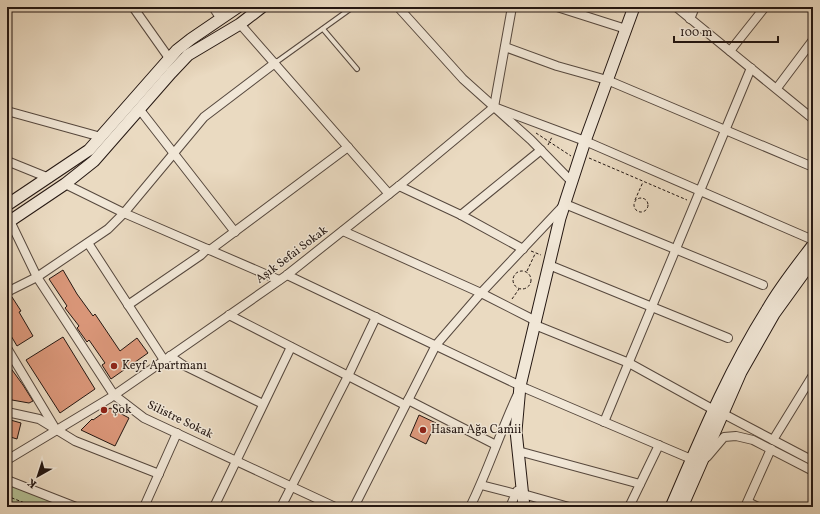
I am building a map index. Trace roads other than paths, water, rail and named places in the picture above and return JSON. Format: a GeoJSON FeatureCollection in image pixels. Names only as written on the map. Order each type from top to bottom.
{"type":"FeatureCollection","features":[{"type":"Feature","properties":{"kind":"street"},"geometry":{"type":"LineString","coordinates":[[133,7],[169,58]]}},
{"type":"Feature","properties":{"kind":"street"},"geometry":{"type":"LineString","coordinates":[[213,7],[221,19]]}},
{"type":"Feature","properties":{"kind":"street"},"geometry":{"type":"LineString","coordinates":[[7,205],[89,150],[169,58],[191,39],[238,7]]}},
{"type":"Feature","properties":{"kind":"street"},"geometry":{"type":"LineString","coordinates":[[8,222],[65,184],[94,161],[188,55],[240,24],[262,7]]}},
{"type":"Feature","properties":{"kind":"street"},"geometry":{"type":"LineString","coordinates":[[398,7],[463,79],[531,140],[572,182]]}},
{"type":"Feature","properties":{"kind":"street"},"geometry":{"type":"LineString","coordinates":[[494,107],[512,7]]}},
{"type":"Feature","properties":{"kind":"street"},"geometry":{"type":"LineString","coordinates":[[557,7],[626,29]]}},
{"type":"Feature","properties":{"kind":"street"},"geometry":{"type":"LineString","coordinates":[[510,507],[519,494],[521,481],[516,431],[520,388],[550,262],[565,204],[585,141],[634,7]]}},
{"type":"Feature","properties":{"kind":"street"},"geometry":{"type":"LineString","coordinates":[[676,7],[777,88],[813,119]]}},
{"type":"Feature","properties":{"kind":"street"},"geometry":{"type":"LineString","coordinates":[[690,19],[695,7]]}},
{"type":"Feature","properties":{"kind":"street"},"geometry":{"type":"LineString","coordinates":[[730,51],[765,7]]}},
{"type":"Feature","properties":{"kind":"street"},"geometry":{"type":"LineString","coordinates":[[240,24],[389,194]]}},
{"type":"Feature","properties":{"kind":"street"},"geometry":{"type":"LineString","coordinates":[[777,88],[813,40]]}},
{"type":"Feature","properties":{"kind":"street"},"geometry":{"type":"LineString","coordinates":[[505,47],[557,66],[607,80],[813,167]]}},
{"type":"Feature","properties":{"kind":"street"},"geometry":{"type":"LineString","coordinates":[[7,292],[37,277],[108,229],[124,213],[204,117],[275,63]]}},
{"type":"Feature","properties":{"kind":"street"},"geometry":{"type":"LineString","coordinates":[[604,422],[751,68]]}},
{"type":"Feature","properties":{"kind":"street"},"geometry":{"type":"LineString","coordinates":[[494,107],[585,141],[813,240]]}},
{"type":"Feature","properties":{"kind":"street","name":"Aşık Sefai Sokak"},"geometry":{"type":"LineString","coordinates":[[7,460],[114,395],[287,275],[399,186],[494,107]]}},
{"type":"Feature","properties":{"kind":"street"},"geometry":{"type":"LineString","coordinates":[[140,110],[235,232]]}},
{"type":"Feature","properties":{"kind":"street"},"geometry":{"type":"LineString","coordinates":[[7,111],[101,137]]}},
{"type":"Feature","properties":{"kind":"street"},"geometry":{"type":"LineString","coordinates":[[128,305],[235,232],[348,147]]}},
{"type":"Feature","properties":{"kind":"street"},"geometry":{"type":"LineString","coordinates":[[461,215],[541,150]]}},
{"type":"Feature","properties":{"kind":"street"},"geometry":{"type":"LineString","coordinates":[[7,161],[49,178]]}},
{"type":"Feature","properties":{"kind":"street"},"geometry":{"type":"LineString","coordinates":[[65,184],[124,213],[279,280]]}},
{"type":"Feature","properties":{"kind":"street"},"geometry":{"type":"LineString","coordinates":[[399,186],[461,215],[524,248]]}},
{"type":"Feature","properties":{"kind":"street"},"geometry":{"type":"LineString","coordinates":[[354,507],[436,345],[481,293],[565,204]]}},
{"type":"Feature","properties":{"kind":"street"},"geometry":{"type":"LineString","coordinates":[[565,204],[763,285]]}},
{"type":"Feature","properties":{"kind":"street","name":"Silistre Sokak"},"geometry":{"type":"LineString","coordinates":[[8,222],[37,277],[114,395],[144,418],[335,507]]}},
{"type":"Feature","properties":{"kind":"street"},"geometry":{"type":"LineString","coordinates":[[343,231],[481,293],[535,323],[629,363],[813,461]]}},
{"type":"Feature","properties":{"kind":"street"},"geometry":{"type":"LineString","coordinates":[[88,243],[128,305],[167,358],[263,404]]}},
{"type":"Feature","properties":{"kind":"street"},"geometry":{"type":"LineString","coordinates":[[682,507],[696,462],[734,368],[766,310],[813,245]]}},
{"type":"Feature","properties":{"kind":"street"},"geometry":{"type":"LineString","coordinates":[[717,411],[774,314],[813,260]]}},
{"type":"Feature","properties":{"kind":"street"},"geometry":{"type":"LineString","coordinates":[[550,262],[728,338]]}},
{"type":"Feature","properties":{"kind":"street"},"geometry":{"type":"LineString","coordinates":[[287,275],[436,345],[520,388],[659,445],[696,462]]}},
{"type":"Feature","properties":{"kind":"street"},"geometry":{"type":"LineString","coordinates":[[229,315],[348,376],[496,445]]}},
{"type":"Feature","properties":{"kind":"street"},"geometry":{"type":"LineString","coordinates":[[281,507],[348,376],[376,317]]}},
{"type":"Feature","properties":{"kind":"street"},"geometry":{"type":"LineString","coordinates":[[214,507],[291,347]]}},
{"type":"Feature","properties":{"kind":"street"},"geometry":{"type":"LineString","coordinates":[[7,348],[56,430]]}},
{"type":"Feature","properties":{"kind":"street"},"geometry":{"type":"LineString","coordinates":[[773,440],[813,374]]}},
{"type":"Feature","properties":{"kind":"street"},"geometry":{"type":"LineString","coordinates":[[470,507],[481,485],[520,388]]}},
{"type":"Feature","properties":{"kind":"street"},"geometry":{"type":"LineString","coordinates":[[805,388],[813,392]]}},
{"type":"Feature","properties":{"kind":"street"},"geometry":{"type":"LineString","coordinates":[[7,412],[39,419],[81,443],[159,474]]}},
{"type":"Feature","properties":{"kind":"street"},"geometry":{"type":"LineString","coordinates":[[144,507],[177,433]]}},
{"type":"Feature","properties":{"kind":"street"},"geometry":{"type":"LineString","coordinates":[[671,507],[696,462],[724,437],[736,436],[753,440],[813,471]]}},
{"type":"Feature","properties":{"kind":"street"},"geometry":{"type":"LineString","coordinates":[[629,507],[659,445]]}},
{"type":"Feature","properties":{"kind":"street"},"geometry":{"type":"LineString","coordinates":[[758,507],[746,504],[770,448]]}},
{"type":"Feature","properties":{"kind":"street"},"geometry":{"type":"LineString","coordinates":[[518,451],[640,484]]}},
{"type":"Feature","properties":{"kind":"street"},"geometry":{"type":"LineString","coordinates":[[7,480],[76,507]]}},
{"type":"Feature","properties":{"kind":"street"},"geometry":{"type":"LineString","coordinates":[[481,485],[570,507]]}},
{"type":"Feature","properties":{"kind":"street"},"geometry":{"type":"LineString","coordinates":[[519,494],[524,507]]}},
{"type":"Feature","properties":{"kind":"lane"},"geometry":{"type":"LineString","coordinates":[[275,63],[353,7]]}},
{"type":"Feature","properties":{"kind":"lane"},"geometry":{"type":"LineString","coordinates":[[324,29],[358,69]]}},
{"type":"Feature","properties":{"kind":"place","name":"Keyf Apartmanı"},"geometry":{"type":"Point","coordinates":[114,366]}},
{"type":"Feature","properties":{"kind":"place","name":"Şok"},"geometry":{"type":"Point","coordinates":[104,410]}},
{"type":"Feature","properties":{"kind":"place","name":"Hasan Ağa Camii"},"geometry":{"type":"Point","coordinates":[423,430]}}]}
